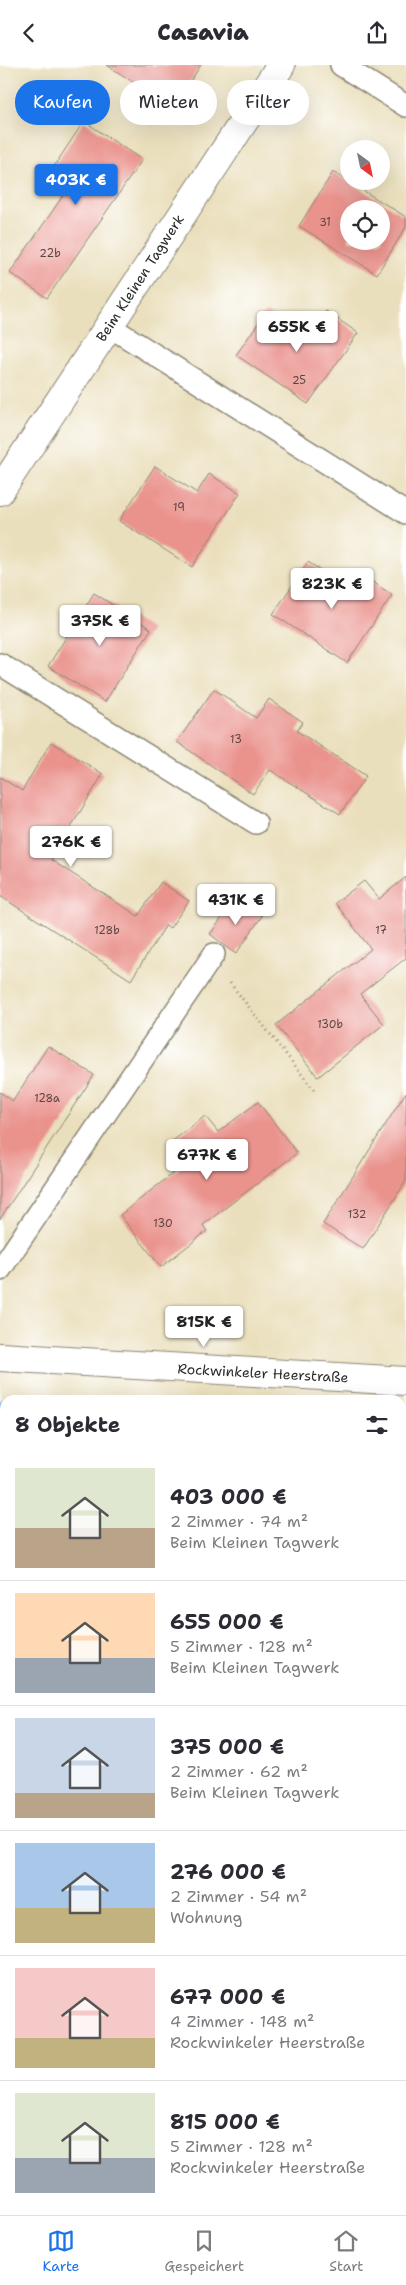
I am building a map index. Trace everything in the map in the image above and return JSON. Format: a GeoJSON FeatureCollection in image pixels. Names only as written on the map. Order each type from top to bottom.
{"type":"FeatureCollection","features":[{"type":"Feature","properties":{"kind":"street","name":"Beim Kleinen Tagwerk"},"geometry":{"type":"LineString","coordinates":[[0,491],[281,65]]}},
{"type":"Feature","properties":{"kind":"street","name":"Rockwinkeler Heerstraße"},"geometry":{"type":"LineString","coordinates":[[0,1357],[406,1381]]}},
{"type":"Feature","properties":{"kind":"lane"},"geometry":{"type":"LineString","coordinates":[[341,65],[406,106]]}},
{"type":"Feature","properties":{"kind":"lane"},"geometry":{"type":"LineString","coordinates":[[109,326],[406,513]]}},
{"type":"Feature","properties":{"kind":"lane"},"geometry":{"type":"LineString","coordinates":[[0,664],[256,823]]}},
{"type":"Feature","properties":{"kind":"lane"},"geometry":{"type":"LineString","coordinates":[[0,1270],[212,957]]}},
{"type":"Feature","properties":{"kind":"path"},"geometry":{"type":"LineString","coordinates":[[212,957],[314,1090]]}},
{"type":"Feature","properties":{"kind":"building"},"geometry":{"type":"Polygon","coordinates":[[[107,65],[201,65],[191,80],[130,80],[107,65]]]}},
{"type":"Feature","properties":{"kind":"building"},"geometry":{"type":"Polygon","coordinates":[[[81,125],[90,125],[142,160],[47,298],[10,273],[73,181],[53,168],[81,125]]]}},
{"type":"Feature","properties":{"kind":"building"},"geometry":{"type":"Polygon","coordinates":[[[333,172],[340,176],[340,190],[362,190],[378,200],[340,200],[340,250],[390,250],[390,207],[406,217],[406,227],[377,274],[299,226],[333,172]]]}},
{"type":"Feature","properties":{"kind":"building"},"geometry":{"type":"Polygon","coordinates":[[[326,311],[358,333],[308,404],[236,355],[266,312],[307,340],[326,311]]]}},
{"type":"Feature","properties":{"kind":"building"},"geometry":{"type":"Polygon","coordinates":[[[155,466],[197,493],[209,474],[240,493],[192,567],[119,521],[155,466]]]}},
{"type":"Feature","properties":{"kind":"building"},"geometry":{"type":"Polygon","coordinates":[[[308,562],[351,590],[361,574],[392,595],[347,663],[273,614],[308,562]]]}},
{"type":"Feature","properties":{"kind":"building"},"geometry":{"type":"Polygon","coordinates":[[[94,593],[151,629],[105,702],[48,666],[94,593]]]}},
{"type":"Feature","properties":{"kind":"building"},"geometry":{"type":"Polygon","coordinates":[[[214,689],[256,718],[269,699],[303,722],[297,731],[366,776],[340,814],[270,770],[253,794],[177,742],[214,689]]]}},
{"type":"Feature","properties":{"kind":"building"},"geometry":{"type":"Polygon","coordinates":[[[51,742],[103,774],[51,860],[138,916],[161,882],[189,901],[170,928],[166,925],[131,980],[0,896],[0,777],[22,791],[51,742]]]}},
{"type":"Feature","properties":{"kind":"building"},"geometry":{"type":"Polygon","coordinates":[[[406,877],[406,958],[360,994],[384,1024],[318,1077],[276,1025],[371,949],[335,903],[364,881],[379,899],[406,877]]]}},
{"type":"Feature","properties":{"kind":"building"},"geometry":{"type":"Polygon","coordinates":[[[237,898],[262,916],[236,954],[210,934],[237,898]]]}},
{"type":"Feature","properties":{"kind":"building"},"geometry":{"type":"Polygon","coordinates":[[[48,1046],[94,1075],[0,1219],[0,1092],[13,1101],[48,1046]]]}},
{"type":"Feature","properties":{"kind":"building"},"geometry":{"type":"Polygon","coordinates":[[[406,1092],[406,1181],[363,1249],[323,1224],[406,1092]]]}},
{"type":"Feature","properties":{"kind":"building"},"geometry":{"type":"Polygon","coordinates":[[[258,1102],[297,1153],[203,1225],[207,1231],[161,1267],[120,1215],[190,1160],[174,1140],[205,1116],[218,1132],[258,1102]]]}}]}
